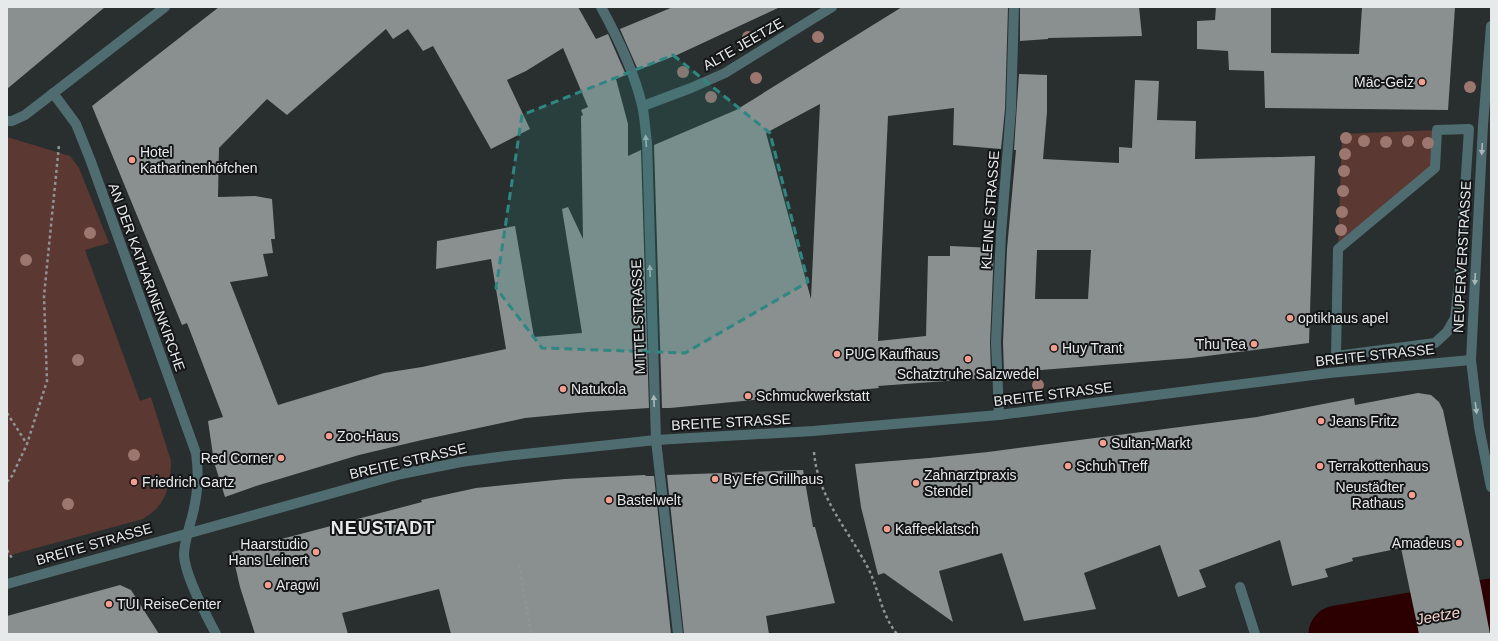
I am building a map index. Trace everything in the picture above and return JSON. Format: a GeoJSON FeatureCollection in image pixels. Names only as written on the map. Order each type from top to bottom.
{"type":"FeatureCollection","features":[{"type":"Feature","properties":{"kind":"street"},"geometry":{"type":"LineString","coordinates":[[7,121],[12,121],[25,115],[53,92],[166,7]]}},
{"type":"Feature","properties":{"kind":"street","name":"MITTELSTRASSE"},"geometry":{"type":"LineString","coordinates":[[601,7],[616,36],[633,75],[643,106],[646,142],[656,440],[678,634]]}},
{"type":"Feature","properties":{"kind":"street","name":"ALTE JEETZE"},"geometry":{"type":"LineString","coordinates":[[643,106],[725,73],[832,7]]}},
{"type":"Feature","properties":{"kind":"street","name":"KLEINE STRASSE"},"geometry":{"type":"LineString","coordinates":[[999,415],[996,342],[1001,234],[1012,109],[1014,7]]}},
{"type":"Feature","properties":{"kind":"street","name":"NEUPERVERSTRASSE"},"geometry":{"type":"LineString","coordinates":[[1491,26],[1487,125],[1471,360],[1479,427],[1491,488]]}},
{"type":"Feature","properties":{"kind":"street","name":"AN DER KATHARINENKIRCHE"},"geometry":{"type":"LineString","coordinates":[[53,92],[76,124],[90,159],[196,453],[198,475],[196,497],[184,557],[204,612],[216,634]]}},
{"type":"Feature","properties":{"kind":"street"},"geometry":{"type":"LineString","coordinates":[[1469,129],[1459,282],[1455,318],[1447,332],[1435,343],[1336,356],[1338,249],[1435,168],[1437,130],[1469,129]]}},
{"type":"Feature","properties":{"kind":"street","name":"BREITE STRASSE"},"geometry":{"type":"LineString","coordinates":[[7,584],[188,532],[401,474],[454,463],[656,440],[812,431],[999,415],[1329,373],[1471,360]]}},
{"type":"Feature","properties":{"kind":"street"},"geometry":{"type":"LineString","coordinates":[[1240,587],[1255,632]]}},
{"type":"Feature","properties":{"kind":"path"},"geometry":{"type":"LineString","coordinates":[[7,482],[12,476],[27,444],[47,382],[44,296],[60,150],[59,142]]}},
{"type":"Feature","properties":{"kind":"path"},"geometry":{"type":"LineString","coordinates":[[7,413],[27,444]]}},
{"type":"Feature","properties":{"kind":"path"},"geometry":{"type":"LineString","coordinates":[[812,431],[816,468],[824,493],[869,570],[886,618],[897,634]]}},
{"type":"Feature","properties":{"kind":"path"},"geometry":{"type":"LineString","coordinates":[[7,550],[14,562]]}},
{"type":"Feature","properties":{"kind":"path"},"geometry":{"type":"LineString","coordinates":[[519,565],[531,634]]}},
{"type":"Feature","properties":{"kind":"highlighted area"},"geometry":{"type":"Polygon","coordinates":[[[673,55],[770,133],[808,282],[685,353],[542,348],[496,288],[522,115],[673,55]]]}},
{"type":"Feature","properties":{"kind":"shaded area"},"geometry":{"type":"Polygon","coordinates":[[[1437,130],[1435,168],[1338,249],[1342,134],[1437,130]]]}},
{"type":"Feature","properties":{"kind":"shaded area"},"geometry":{"type":"Polygon","coordinates":[[[7,137],[70,156],[79,168],[109,243],[85,250],[140,401],[151,397],[171,461],[166,493],[156,509],[143,519],[7,556],[7,137]]]}},
{"type":"Feature","properties":{"kind":"building"},"geometry":{"type":"Polygon","coordinates":[[[7,7],[105,7],[7,89],[7,7]]]}},
{"type":"Feature","properties":{"kind":"building"},"geometry":{"type":"Polygon","coordinates":[[[219,7],[578,7],[596,39],[608,34],[626,75],[616,79],[628,124],[628,156],[641,150],[649,408],[525,418],[359,455],[256,486],[225,497],[214,462],[208,421],[223,417],[187,323],[182,325],[92,106],[219,7]],[[386,29],[287,115],[267,99],[219,148],[218,197],[255,196],[272,199],[275,239],[271,239],[273,253],[263,254],[268,276],[230,282],[278,405],[384,373],[422,367],[506,349],[491,259],[436,269],[437,241],[515,226],[534,337],[582,333],[562,209],[568,207],[583,239],[581,116],[583,115],[581,110],[588,107],[563,48],[526,71],[507,80],[530,129],[491,149],[433,46],[423,51],[408,29],[393,39],[386,29]]]}},
{"type":"Feature","properties":{"kind":"building"},"geometry":{"type":"Polygon","coordinates":[[[673,7],[780,7],[677,55],[638,70],[620,29],[673,7]]]}},
{"type":"Feature","properties":{"kind":"building"},"geometry":{"type":"Polygon","coordinates":[[[902,7],[1008,7],[1005,109],[1001,149],[953,145],[954,108],[888,116],[878,341],[926,336],[928,256],[950,256],[950,246],[994,248],[990,342],[991,374],[987,374],[987,378],[878,386],[879,388],[662,408],[654,145],[736,110],[902,7]],[[820,104],[766,133],[811,299],[820,104]]]}},
{"type":"Feature","properties":{"kind":"building"},"geometry":{"type":"Polygon","coordinates":[[[1020,7],[1139,7],[1142,36],[1048,38],[1020,41],[1020,7]]]}},
{"type":"Feature","properties":{"kind":"building"},"geometry":{"type":"Polygon","coordinates":[[[1216,7],[1271,7],[1271,53],[1359,54],[1362,7],[1455,7],[1448,110],[1265,108],[1264,71],[1229,70],[1228,51],[1197,49],[1197,21],[1215,20],[1216,7]]]}},
{"type":"Feature","properties":{"kind":"building"},"geometry":{"type":"Polygon","coordinates":[[[1019,74],[1047,75],[1047,112],[1043,159],[1119,163],[1119,147],[1132,148],[1135,80],[1159,81],[1157,120],[1196,121],[1195,159],[1315,156],[1309,343],[1191,358],[1004,373],[1003,342],[1007,249],[1016,150],[1014,150],[1019,74]],[[1037,250],[1035,299],[1088,299],[1091,250],[1037,250]]]}},
{"type":"Feature","properties":{"kind":"building"},"geometry":{"type":"Polygon","coordinates":[[[1418,393],[1431,395],[1439,402],[1443,410],[1490,634],[1419,634],[1401,548],[1352,558],[1353,561],[1325,569],[1328,577],[1292,586],[1280,540],[1199,570],[1206,587],[1178,597],[1160,545],[1084,573],[1096,609],[1024,621],[1002,553],[939,571],[953,622],[884,573],[878,575],[861,507],[855,464],[988,452],[1257,417],[1354,398],[1355,405],[1418,393]]]}},
{"type":"Feature","properties":{"kind":"building"},"geometry":{"type":"Polygon","coordinates":[[[803,470],[813,527],[815,527],[835,603],[766,616],[769,634],[684,634],[667,475],[803,470]]]}},
{"type":"Feature","properties":{"kind":"building"},"geometry":{"type":"Polygon","coordinates":[[[645,475],[654,476],[671,634],[451,634],[439,589],[342,613],[348,634],[255,634],[240,587],[232,552],[422,502],[421,500],[476,488],[565,479],[645,475]]]}},
{"type":"Feature","properties":{"kind":"building"},"geometry":{"type":"Polygon","coordinates":[[[120,585],[131,590],[159,634],[7,634],[7,616],[120,585]]]}},
{"type":"Feature","properties":{"kind":"waterway","name":"Jeetze"},"geometry":{"type":"LineString","coordinates":[[1337,634],[1491,607]]}},
{"type":"Feature","properties":{"kind":"place","name":"Mäc-Geiz"},"geometry":{"type":"Point","coordinates":[1422,82]}},
{"type":"Feature","properties":{"kind":"place","name":"Hotel Katharinenhöfchen"},"geometry":{"type":"Point","coordinates":[132,160]}},
{"type":"Feature","properties":{"kind":"place","name":"optikhaus apel"},"geometry":{"type":"Point","coordinates":[1290,318]}},
{"type":"Feature","properties":{"kind":"place","name":"Thu Tea"},"geometry":{"type":"Point","coordinates":[1254,344]}},
{"type":"Feature","properties":{"kind":"place","name":"Huy Trant"},"geometry":{"type":"Point","coordinates":[1054,348]}},
{"type":"Feature","properties":{"kind":"place","name":"PUG Kaufhaus"},"geometry":{"type":"Point","coordinates":[837,354]}},
{"type":"Feature","properties":{"kind":"place","name":"Schatztruhe Salzwedel"},"geometry":{"type":"Point","coordinates":[968,359]}},
{"type":"Feature","properties":{"kind":"place","name":"Natukola"},"geometry":{"type":"Point","coordinates":[563,389]}},
{"type":"Feature","properties":{"kind":"place","name":"Schmuckwerkstatt"},"geometry":{"type":"Point","coordinates":[748,396]}},
{"type":"Feature","properties":{"kind":"place","name":"Jeans Fritz"},"geometry":{"type":"Point","coordinates":[1321,421]}},
{"type":"Feature","properties":{"kind":"place","name":"Zoo-Haus"},"geometry":{"type":"Point","coordinates":[329,436]}},
{"type":"Feature","properties":{"kind":"place","name":"Sultan-Markt"},"geometry":{"type":"Point","coordinates":[1103,443]}},
{"type":"Feature","properties":{"kind":"place","name":"Red Corner"},"geometry":{"type":"Point","coordinates":[281,458]}},
{"type":"Feature","properties":{"kind":"place","name":"Schuh Treff"},"geometry":{"type":"Point","coordinates":[1068,466]}},
{"type":"Feature","properties":{"kind":"place","name":"Terrakottenhaus"},"geometry":{"type":"Point","coordinates":[1320,466]}},
{"type":"Feature","properties":{"kind":"place","name":"By Efe Grillhaus"},"geometry":{"type":"Point","coordinates":[715,479]}},
{"type":"Feature","properties":{"kind":"place","name":"Friedrich Gartz"},"geometry":{"type":"Point","coordinates":[134,482]}},
{"type":"Feature","properties":{"kind":"place","name":"Zahnarztpraxis Stendel"},"geometry":{"type":"Point","coordinates":[916,483]}},
{"type":"Feature","properties":{"kind":"place","name":"Neustädter Rathaus"},"geometry":{"type":"Point","coordinates":[1412,495]}},
{"type":"Feature","properties":{"kind":"place","name":"Bastelwelt"},"geometry":{"type":"Point","coordinates":[609,500]}},
{"type":"Feature","properties":{"kind":"place","name":"Kaffeeklatsch"},"geometry":{"type":"Point","coordinates":[887,529]}},
{"type":"Feature","properties":{"kind":"place","name":"Amadeus"},"geometry":{"type":"Point","coordinates":[1459,543]}},
{"type":"Feature","properties":{"kind":"place","name":"Haarstudio Hans Leinert"},"geometry":{"type":"Point","coordinates":[316,552]}},
{"type":"Feature","properties":{"kind":"place","name":"Aragwi"},"geometry":{"type":"Point","coordinates":[268,585]}},
{"type":"Feature","properties":{"kind":"place","name":"TUI ReiseCenter"},"geometry":{"type":"Point","coordinates":[109,604]}},
{"type":"Feature","properties":{"kind":"district","name":"NEUSTADT"},"geometry":{"type":"Point","coordinates":[383,528]}}]}
